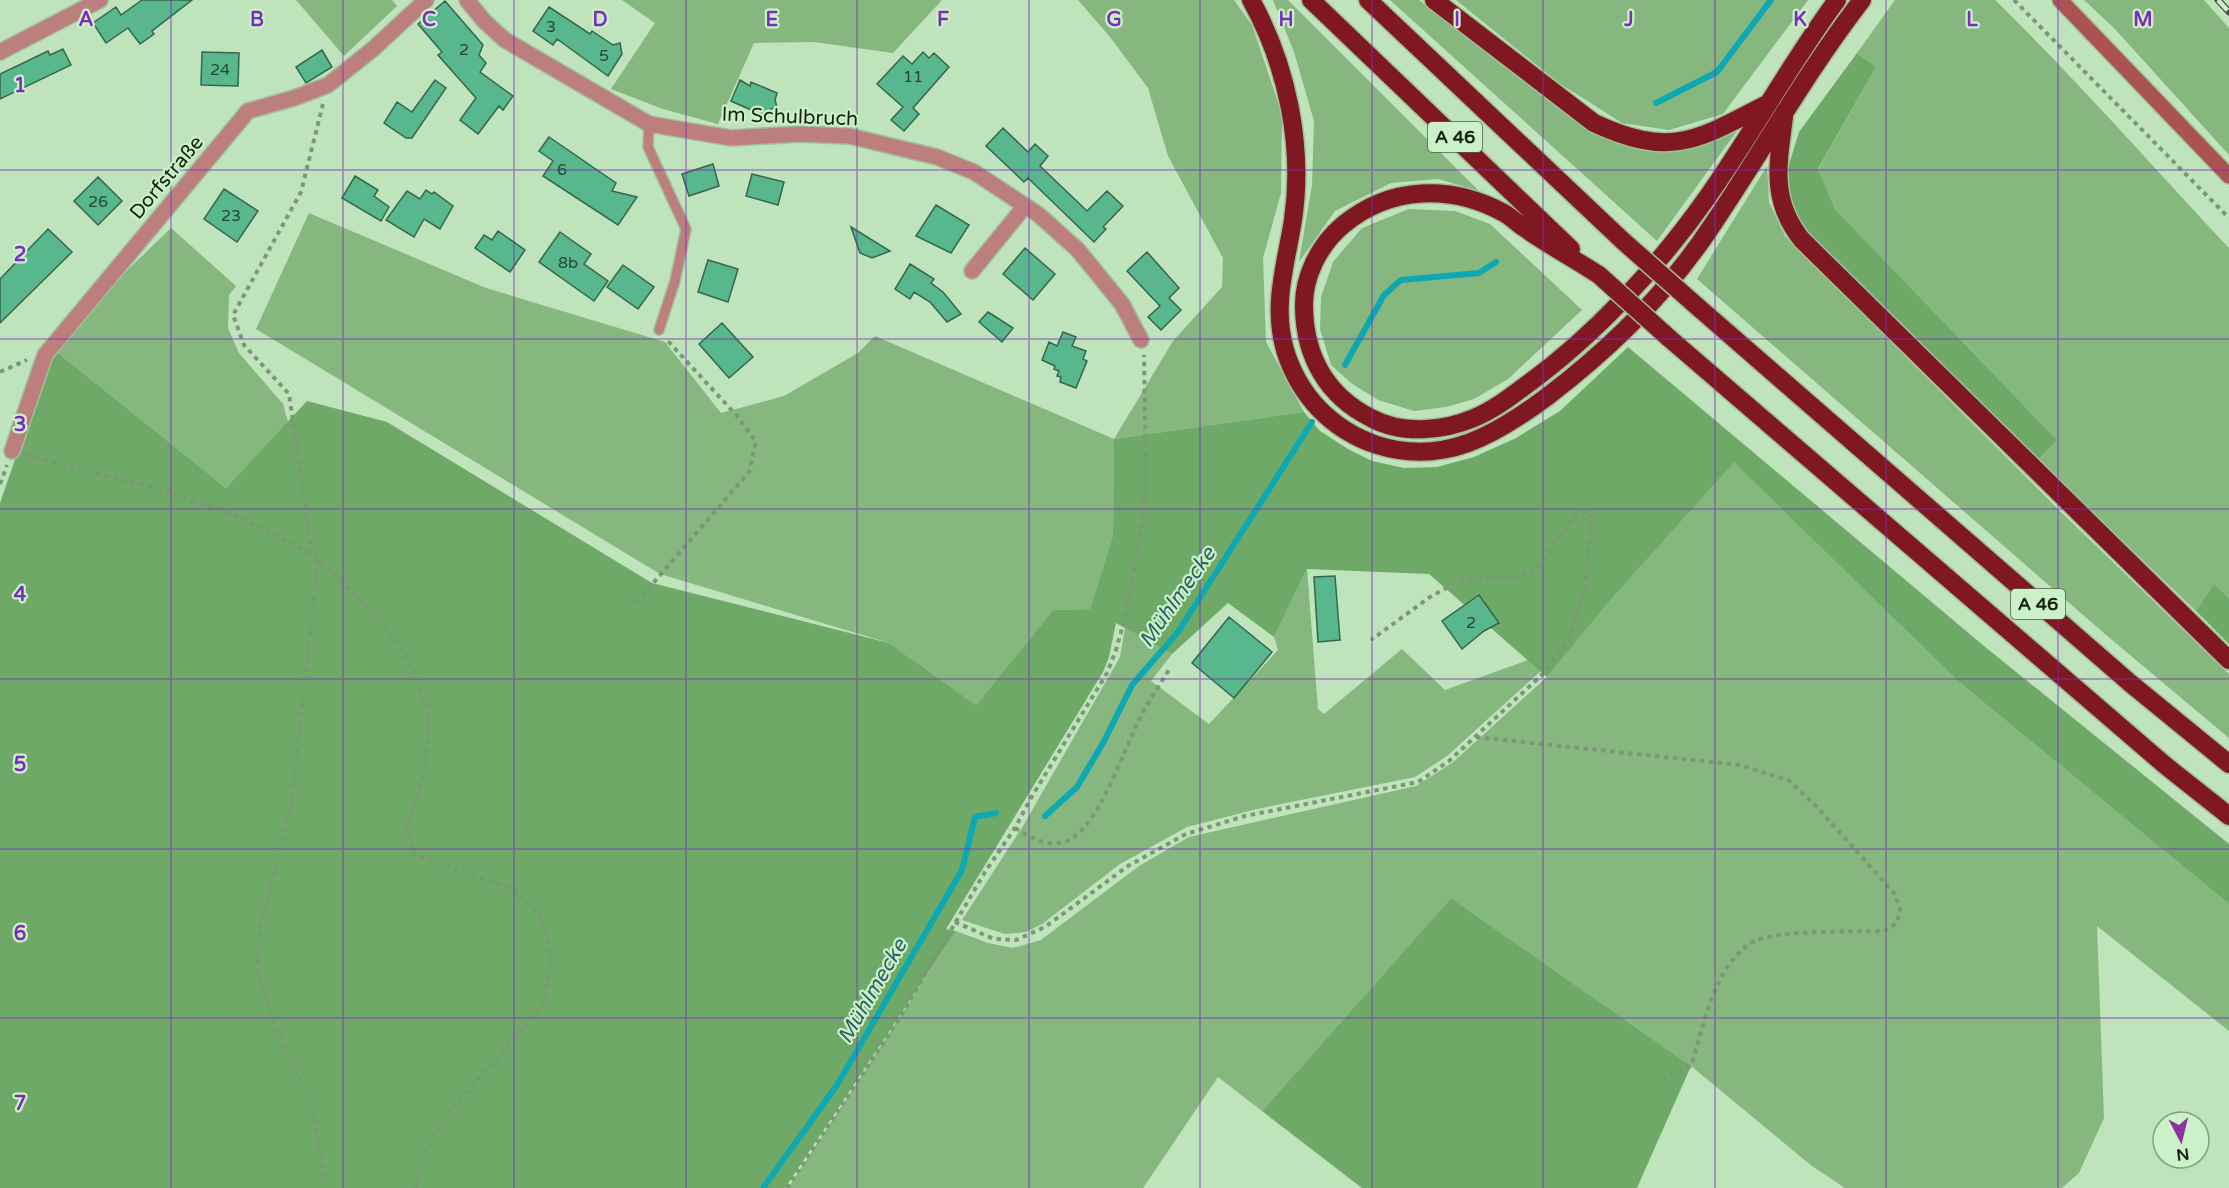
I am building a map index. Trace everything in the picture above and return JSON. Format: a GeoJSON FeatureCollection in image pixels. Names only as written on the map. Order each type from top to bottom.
{"type":"FeatureCollection","features":[{"type":"Feature","properties":{"kind":"highway"},"geometry":{"type":"LineString","coordinates":[[1251,0],[1268,33],[1280,65],[1294,141],[1294,209],[1281,289],[1281,325],[1285,348],[1301,384],[1325,416],[1364,440],[1384,447],[1410,451],[1434,451],[1460,447],[1487,437],[1527,412],[1565,383],[1639,317],[1712,227],[1832,39],[1862,0]]}},
{"type":"Feature","properties":{"kind":"highway","name":"A 46"},"geometry":{"type":"LineString","coordinates":[[1311,0],[1599,275],[1669,338],[2166,766],[2229,816]]}},
{"type":"Feature","properties":{"kind":"highway","name":"A 46"},"geometry":{"type":"LineString","coordinates":[[1368,0],[1623,241],[2130,684],[2229,764]]}},
{"type":"Feature","properties":{"kind":"highway"},"geometry":{"type":"LineString","coordinates":[[1434,0],[1594,123],[1617,134],[1663,143],[1686,141],[1704,136],[1767,104]]}},
{"type":"Feature","properties":{"kind":"highway"},"geometry":{"type":"LineString","coordinates":[[1599,275],[1505,214],[1486,206],[1449,194],[1400,195],[1372,204],[1354,216],[1333,234],[1318,254],[1308,279],[1304,302],[1304,325],[1314,362],[1333,391],[1360,413],[1391,427],[1434,429],[1473,418],[1490,410],[1559,360],[1632,288],[1705,200],[1837,0]]}},
{"type":"Feature","properties":{"kind":"highway"},"geometry":{"type":"LineString","coordinates":[[1784,113],[1778,165],[1780,200],[1786,217],[1802,240],[2229,660]]}},
{"type":"Feature","properties":{"kind":"main road"},"geometry":{"type":"LineString","coordinates":[[2060,0],[2229,176]]}},
{"type":"Feature","properties":{"kind":"street"},"geometry":{"type":"LineString","coordinates":[[0,52],[100,0]]}},
{"type":"Feature","properties":{"kind":"street","name":"Dorfstraße"},"geometry":{"type":"LineString","coordinates":[[12,451],[45,355],[248,111],[294,98],[328,85],[373,49],[426,0]]}},
{"type":"Feature","properties":{"kind":"street","name":"Im Schulbruch"},"geometry":{"type":"LineString","coordinates":[[467,0],[484,21],[505,40],[649,124],[731,138],[800,134],[849,136],[937,157],[974,172],[1039,215],[1078,250],[1122,304],[1141,340]]}},
{"type":"Feature","properties":{"kind":"street"},"geometry":{"type":"LineString","coordinates":[[972,271],[1024,206]]}},
{"type":"Feature","properties":{"kind":"lane"},"geometry":{"type":"LineString","coordinates":[[649,124],[648,147],[686,229],[675,281],[659,330]]}},
{"type":"Feature","properties":{"kind":"path"},"geometry":{"type":"LineString","coordinates":[[2014,0],[2229,218]]}},
{"type":"Feature","properties":{"kind":"path"},"geometry":{"type":"LineString","coordinates":[[312,554],[289,394],[244,345],[233,315],[301,192],[328,85]]}},
{"type":"Feature","properties":{"kind":"path"},"geometry":{"type":"LineString","coordinates":[[636,603],[748,472],[756,442],[737,416],[659,330]]}},
{"type":"Feature","properties":{"kind":"path"},"geometry":{"type":"LineString","coordinates":[[788,1188],[900,1017],[985,872],[1015,828],[1107,673],[1121,634],[1138,555],[1145,497],[1144,353],[1141,340]]}},
{"type":"Feature","properties":{"kind":"path"},"geometry":{"type":"LineString","coordinates":[[0,372],[18,363],[45,355]]}},
{"type":"Feature","properties":{"kind":"path"},"geometry":{"type":"LineString","coordinates":[[12,451],[167,492],[241,518],[312,554],[371,610],[406,657],[429,711],[424,769],[406,830],[414,855],[514,889],[540,915],[551,957],[544,1004],[443,1119],[424,1156],[415,1188]]}},
{"type":"Feature","properties":{"kind":"path"},"geometry":{"type":"LineString","coordinates":[[955,922],[994,939],[1016,940],[1044,927],[1128,866],[1186,834],[1245,816],[1418,782],[1449,761],[1544,673],[1568,640],[1585,586],[1592,517],[1587,511],[1576,514],[1537,569],[1521,576],[1463,579],[1430,597],[1371,640]]}},
{"type":"Feature","properties":{"kind":"path"},"geometry":{"type":"LineString","coordinates":[[318,560],[291,808],[260,928],[257,972],[274,1024],[312,1105],[322,1164],[323,1188]]}},
{"type":"Feature","properties":{"kind":"path"},"geometry":{"type":"LineString","coordinates":[[1015,828],[1047,844],[1069,840],[1080,832],[1097,809],[1140,718],[1170,668]]}},
{"type":"Feature","properties":{"kind":"path"},"geometry":{"type":"LineString","coordinates":[[1475,737],[1740,765],[1788,780],[1815,805],[1895,894],[1900,910],[1897,923],[1884,931],[1780,934],[1752,942],[1731,961],[1716,989],[1691,1065],[1662,1079]]}},
{"type":"Feature","properties":{"kind":"green space"},"geometry":{"type":"Polygon","coordinates":[[[296,0],[392,0],[397,6],[344,56],[296,0]]]}},
{"type":"Feature","properties":{"kind":"green space"},"geometry":{"type":"Polygon","coordinates":[[[622,0],[942,0],[893,53],[814,42],[754,43],[718,124],[663,109],[611,89],[655,23],[622,0]]]}},
{"type":"Feature","properties":{"kind":"green space"},"geometry":{"type":"Polygon","coordinates":[[[1078,0],[1234,0],[1252,25],[1282,114],[1281,193],[1263,258],[1266,342],[1304,412],[1114,439],[1173,341],[1222,287],[1223,258],[1168,156],[1148,88],[1110,37],[1078,0]]]}},
{"type":"Feature","properties":{"kind":"green space"},"geometry":{"type":"Polygon","coordinates":[[[1273,0],[1288,0],[1479,191],[1438,179],[1391,183],[1335,211],[1299,262],[1312,185],[1314,121],[1294,52],[1273,0]]]}},
{"type":"Feature","properties":{"kind":"green space"},"geometry":{"type":"Polygon","coordinates":[[[1390,0],[1419,0],[1580,123],[1624,145],[1657,151],[1692,147],[1737,131],[1657,241],[1390,0]]]}},
{"type":"Feature","properties":{"kind":"green space"},"geometry":{"type":"Polygon","coordinates":[[[1456,0],[1808,0],[1723,114],[1669,130],[1622,123],[1559,83],[1456,0]]]}},
{"type":"Feature","properties":{"kind":"green space"},"geometry":{"type":"Polygon","coordinates":[[[1895,0],[1995,0],[2084,91],[2229,248],[2229,598],[2214,584],[2196,611],[2038,460],[2057,440],[1835,209],[1818,170],[1876,67],[1857,53],[1895,0]]]}},
{"type":"Feature","properties":{"kind":"green space"},"geometry":{"type":"Polygon","coordinates":[[[2084,0],[2204,0],[2229,28],[2229,155],[2114,28],[2084,0]]]}},
{"type":"Feature","properties":{"kind":"green space"},"geometry":{"type":"Polygon","coordinates":[[[1857,53],[1876,67],[1818,169],[1835,209],[2057,440],[2038,460],[1810,235],[1791,208],[1786,174],[1799,132],[1857,53]]]}},
{"type":"Feature","properties":{"kind":"green space"},"geometry":{"type":"Polygon","coordinates":[[[1767,166],[1769,202],[1785,236],[2063,514],[2229,674],[2229,738],[2105,634],[1697,279],[1767,166]]]}},
{"type":"Feature","properties":{"kind":"green space"},"geometry":{"type":"Polygon","coordinates":[[[1409,209],[1455,211],[1490,224],[1582,310],[1508,379],[1474,399],[1446,407],[1414,411],[1378,400],[1351,383],[1331,365],[1320,329],[1321,297],[1333,262],[1362,228],[1409,209]]]}},
{"type":"Feature","properties":{"kind":"green space"},"geometry":{"type":"Polygon","coordinates":[[[309,213],[486,288],[665,342],[721,413],[784,396],[858,353],[875,336],[1114,439],[1113,535],[1090,609],[1053,610],[976,705],[889,643],[660,574],[256,329],[309,213]]]}},
{"type":"Feature","properties":{"kind":"green space"},"geometry":{"type":"Polygon","coordinates":[[[171,228],[236,286],[229,295],[228,328],[239,353],[283,404],[288,422],[226,488],[53,349],[111,286],[171,228]]]}},
{"type":"Feature","properties":{"kind":"green space"},"geometry":{"type":"Polygon","coordinates":[[[1628,347],[1984,646],[2229,844],[2229,904],[1959,682],[1734,462],[1614,596],[1547,677],[1429,574],[1307,569],[1274,637],[1228,603],[1172,654],[1116,623],[1109,657],[1103,672],[946,929],[956,931],[785,1188],[0,1188],[0,503],[53,349],[226,488],[307,401],[387,422],[652,583],[889,643],[976,705],[1053,610],[1090,609],[1113,535],[1114,439],[1304,412],[1320,431],[1372,461],[1404,468],[1437,467],[1474,457],[1516,438],[1560,411],[1628,347]]]}},
{"type":"Feature","properties":{"kind":"green space"},"geometry":{"type":"Polygon","coordinates":[[[1734,461],[1959,682],[2229,904],[2229,1031],[2097,926],[2104,1118],[2079,1173],[2062,1188],[1845,1188],[1812,1166],[1691,1066],[1451,898],[1262,1111],[1218,1077],[1143,1188],[788,1188],[956,931],[988,943],[1013,948],[1041,940],[1139,866],[1189,837],[1416,786],[1452,763],[1547,677],[1614,596],[1734,461]]]}},
{"type":"Feature","properties":{"kind":"green space"},"geometry":{"type":"Polygon","coordinates":[[[1307,569],[1318,709],[1324,714],[1402,649],[1445,690],[1528,660],[1541,671],[1447,756],[1415,777],[1257,809],[1187,827],[1120,864],[1042,924],[1026,932],[1005,934],[962,920],[1023,826],[1120,657],[1125,628],[1172,654],[1151,681],[1209,724],[1278,650],[1274,637],[1307,569]]]}},
{"type":"Feature","properties":{"kind":"green space"},"geometry":{"type":"Polygon","coordinates":[[[2214,584],[2229,598],[2229,644],[2196,611],[2214,584]]]}},
{"type":"Feature","properties":{"kind":"green space"},"geometry":{"type":"Polygon","coordinates":[[[1451,898],[1691,1066],[1637,1188],[1362,1188],[1262,1111],[1451,898]]]}},
{"type":"Feature","properties":{"kind":"building"},"geometry":{"type":"Polygon","coordinates":[[[142,0],[192,0],[152,31],[154,34],[140,44],[128,28],[106,43],[93,23],[116,7],[121,15],[142,0]]]}},
{"type":"Feature","properties":{"kind":"building"},"geometry":{"type":"Polygon","coordinates":[[[445,1],[483,45],[479,55],[486,63],[480,72],[513,96],[503,110],[499,106],[478,134],[460,120],[476,98],[438,55],[442,52],[418,24],[445,1]]]}},
{"type":"Feature","properties":{"kind":"building"},"geometry":{"type":"Polygon","coordinates":[[[549,7],[590,34],[592,31],[613,45],[620,43],[622,54],[608,76],[557,39],[553,45],[533,31],[549,7]]]}},
{"type":"Feature","properties":{"kind":"building"},"geometry":{"type":"Polygon","coordinates":[[[63,49],[71,65],[0,99],[0,74],[48,51],[50,55],[63,49]]]}},
{"type":"Feature","properties":{"kind":"building"},"geometry":{"type":"Polygon","coordinates":[[[322,50],[332,67],[306,83],[296,67],[322,50]]]}},
{"type":"Feature","properties":{"kind":"building"},"geometry":{"type":"Polygon","coordinates":[[[202,52],[239,53],[238,86],[201,85],[202,52]]]}},
{"type":"Feature","properties":{"kind":"building"},"geometry":{"type":"Polygon","coordinates":[[[923,52],[929,58],[934,53],[949,67],[913,108],[919,114],[904,131],[891,120],[903,107],[877,84],[903,56],[912,64],[923,52]]]}},
{"type":"Feature","properties":{"kind":"building"},"geometry":{"type":"Polygon","coordinates":[[[435,80],[446,88],[412,138],[406,138],[384,123],[397,102],[412,112],[435,80]]]}},
{"type":"Feature","properties":{"kind":"building"},"geometry":{"type":"Polygon","coordinates":[[[740,80],[750,86],[751,82],[777,93],[775,100],[777,107],[771,109],[767,117],[731,101],[740,80]]]}},
{"type":"Feature","properties":{"kind":"building"},"geometry":{"type":"Polygon","coordinates":[[[1003,128],[1028,152],[1035,144],[1048,156],[1040,166],[1087,211],[1107,191],[1123,206],[1103,227],[1106,229],[1094,242],[1028,178],[1024,182],[986,146],[1003,128]]]}},
{"type":"Feature","properties":{"kind":"building"},"geometry":{"type":"Polygon","coordinates":[[[549,137],[616,183],[612,191],[637,197],[618,225],[543,176],[553,161],[539,151],[549,137]]]}},
{"type":"Feature","properties":{"kind":"building"},"geometry":{"type":"Polygon","coordinates":[[[713,164],[719,186],[689,196],[682,174],[713,164]]]}},
{"type":"Feature","properties":{"kind":"building"},"geometry":{"type":"Polygon","coordinates":[[[752,174],[784,182],[778,205],[746,196],[752,174]]]}},
{"type":"Feature","properties":{"kind":"building"},"geometry":{"type":"Polygon","coordinates":[[[355,176],[378,190],[374,196],[389,207],[381,221],[342,198],[355,176]]]}},
{"type":"Feature","properties":{"kind":"building"},"geometry":{"type":"Polygon","coordinates":[[[98,177],[122,201],[98,225],[74,201],[98,177]]]}},
{"type":"Feature","properties":{"kind":"building"},"geometry":{"type":"Polygon","coordinates":[[[224,189],[258,211],[237,242],[204,219],[224,189]]]}},
{"type":"Feature","properties":{"kind":"building"},"geometry":{"type":"Polygon","coordinates":[[[426,190],[432,194],[434,192],[453,206],[440,229],[424,219],[414,237],[386,220],[407,191],[420,199],[426,190]]]}},
{"type":"Feature","properties":{"kind":"building"},"geometry":{"type":"Polygon","coordinates":[[[936,205],[969,225],[951,253],[916,236],[936,205]]]}},
{"type":"Feature","properties":{"kind":"building"},"geometry":{"type":"Polygon","coordinates":[[[851,227],[890,251],[872,258],[860,253],[851,227]]]}},
{"type":"Feature","properties":{"kind":"building"},"geometry":{"type":"Polygon","coordinates":[[[48,229],[72,252],[0,323],[0,279],[48,229]]]}},
{"type":"Feature","properties":{"kind":"building"},"geometry":{"type":"Polygon","coordinates":[[[498,231],[525,250],[510,272],[475,248],[484,235],[492,240],[498,231]]]}},
{"type":"Feature","properties":{"kind":"building"},"geometry":{"type":"Polygon","coordinates":[[[560,232],[591,254],[584,264],[608,281],[594,301],[539,262],[560,232]]]}},
{"type":"Feature","properties":{"kind":"building"},"geometry":{"type":"Polygon","coordinates":[[[1025,248],[1055,274],[1033,300],[1003,274],[1025,248]]]}},
{"type":"Feature","properties":{"kind":"building"},"geometry":{"type":"Polygon","coordinates":[[[1147,252],[1179,288],[1169,298],[1181,310],[1161,330],[1148,317],[1160,306],[1127,271],[1147,252]]]}},
{"type":"Feature","properties":{"kind":"building"},"geometry":{"type":"Polygon","coordinates":[[[708,260],[738,269],[728,302],[698,292],[708,260]]]}},
{"type":"Feature","properties":{"kind":"building"},"geometry":{"type":"Polygon","coordinates":[[[910,264],[934,279],[931,283],[943,292],[961,314],[947,322],[930,302],[914,292],[910,299],[895,289],[910,264]]]}},
{"type":"Feature","properties":{"kind":"building"},"geometry":{"type":"Polygon","coordinates":[[[623,265],[654,287],[638,309],[607,287],[623,265]]]}},
{"type":"Feature","properties":{"kind":"building"},"geometry":{"type":"Polygon","coordinates":[[[988,312],[1013,328],[1002,342],[979,322],[988,312]]]}},
{"type":"Feature","properties":{"kind":"building"},"geometry":{"type":"Polygon","coordinates":[[[722,323],[753,357],[729,378],[699,344],[722,323]]]}},
{"type":"Feature","properties":{"kind":"building"},"geometry":{"type":"Polygon","coordinates":[[[1063,332],[1076,337],[1072,346],[1086,351],[1083,359],[1087,361],[1076,388],[1060,382],[1061,377],[1057,376],[1059,371],[1054,369],[1055,366],[1042,360],[1049,342],[1057,346],[1063,332]]]}},
{"type":"Feature","properties":{"kind":"building"},"geometry":{"type":"Polygon","coordinates":[[[1335,576],[1340,640],[1318,642],[1314,577],[1335,576]]]}},
{"type":"Feature","properties":{"kind":"building"},"geometry":{"type":"Polygon","coordinates":[[[1479,595],[1499,623],[1484,631],[1462,649],[1442,621],[1479,595]]]}},
{"type":"Feature","properties":{"kind":"building"},"geometry":{"type":"Polygon","coordinates":[[[1229,617],[1272,652],[1234,698],[1192,663],[1229,617]]]}},
{"type":"Feature","properties":{"kind":"waterway","name":"Mühlmecke"},"geometry":{"type":"LineString","coordinates":[[1656,103],[1717,72],[1771,0]]}},
{"type":"Feature","properties":{"kind":"waterway","name":"Mühlmecke"},"geometry":{"type":"LineString","coordinates":[[1345,365],[1384,295],[1401,280],[1479,273],[1496,262]]}},
{"type":"Feature","properties":{"kind":"waterway","name":"Mühlmecke"},"geometry":{"type":"LineString","coordinates":[[1045,816],[1077,787],[1103,743],[1132,685],[1178,632],[1312,422]]}},
{"type":"Feature","properties":{"kind":"waterway","name":"Mühlmecke"},"geometry":{"type":"LineString","coordinates":[[763,1188],[837,1085],[962,870],[975,817],[996,813]]}},
{"type":"Feature","properties":{"kind":"railway"},"geometry":{"type":"LineString","coordinates":[[2218,0],[2229,12]]}}]}
